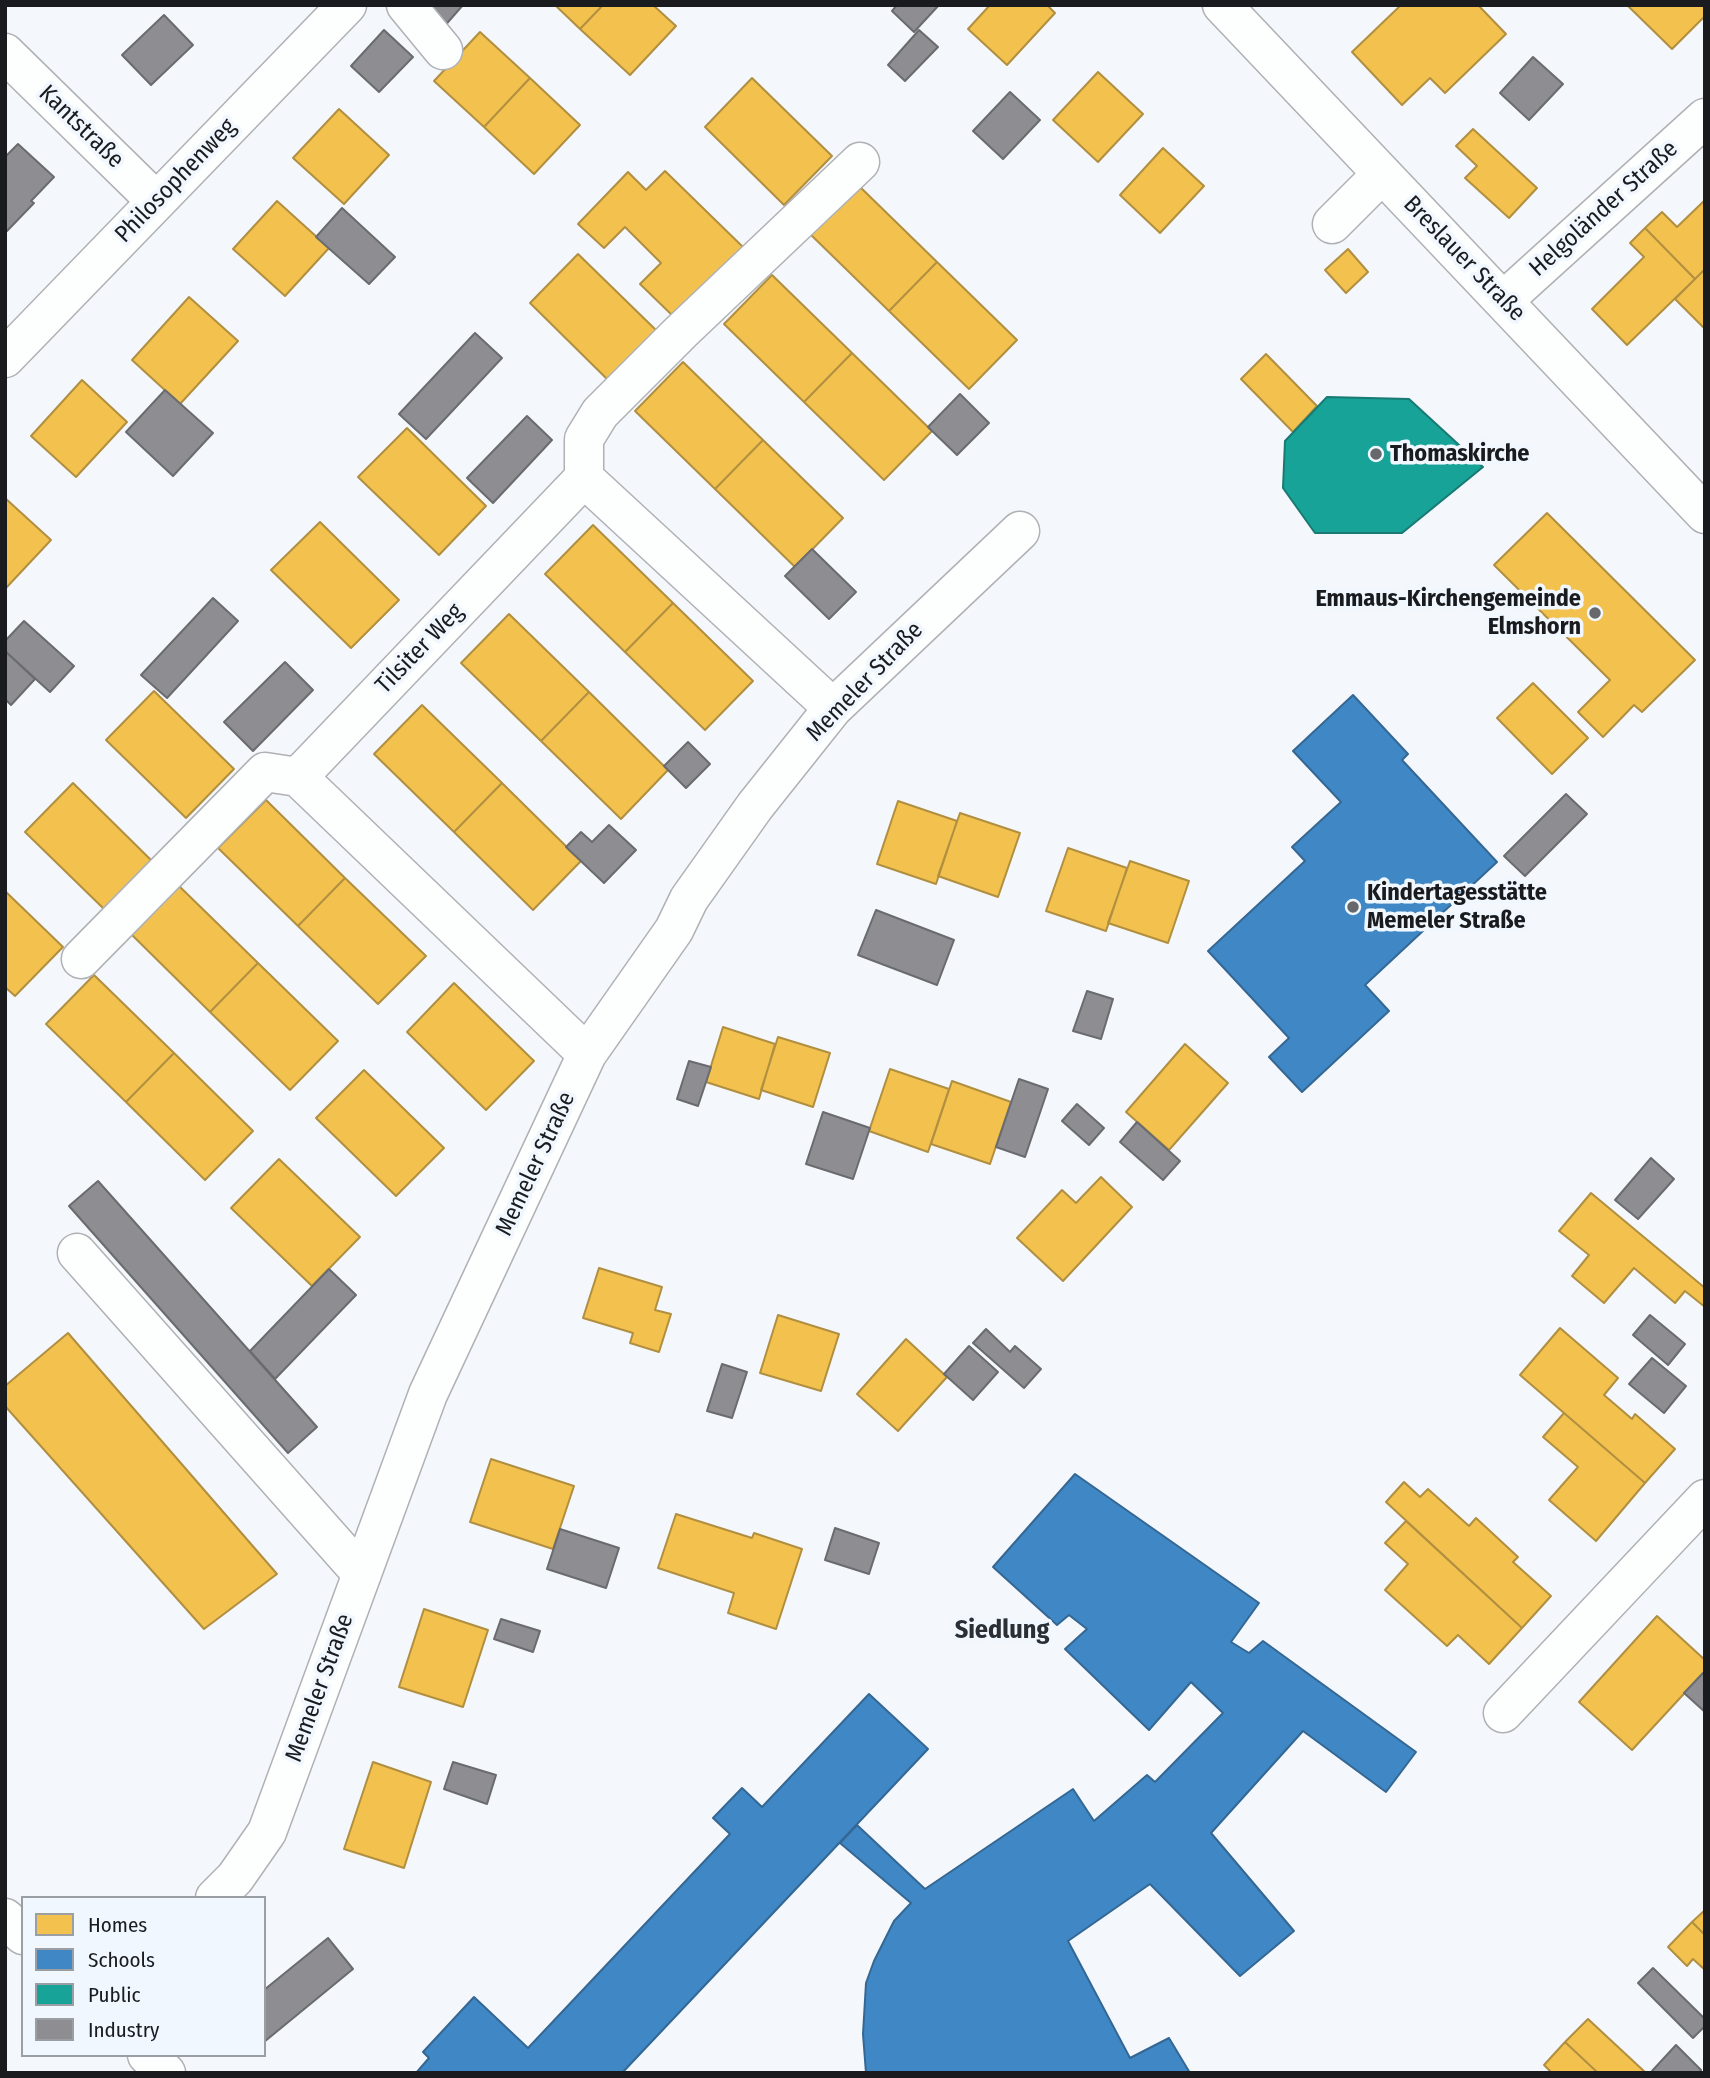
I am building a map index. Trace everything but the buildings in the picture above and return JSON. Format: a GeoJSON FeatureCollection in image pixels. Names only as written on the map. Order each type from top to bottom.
{"type":"FeatureCollection","features":[{"type":"Feature","properties":{"kind":"street","name":"Philosophenweg"},"geometry":{"type":"LineString","coordinates":[[5,358],[347,5]]}},
{"type":"Feature","properties":{"kind":"street"},"geometry":{"type":"LineString","coordinates":[[406,5],[443,50]]}},
{"type":"Feature","properties":{"kind":"street","name":"Breslauer Straße"},"geometry":{"type":"LineString","coordinates":[[1222,5],[1705,514]]}},
{"type":"Feature","properties":{"kind":"street","name":"Kantstraße"},"geometry":{"type":"LineString","coordinates":[[5,53],[156,201]]}},
{"type":"Feature","properties":{"kind":"street","name":"Helgoländer Straße"},"geometry":{"type":"LineString","coordinates":[[1503,301],[1705,118]]}},
{"type":"Feature","properties":{"kind":"street"},"geometry":{"type":"LineString","coordinates":[[833,708],[584,478],[584,439],[600,413],[681,331],[860,162]]}},
{"type":"Feature","properties":{"kind":"street"},"geometry":{"type":"LineString","coordinates":[[1332,225],[1382,174]]}},
{"type":"Feature","properties":{"kind":"street","name":"Tilsiter Weg"},"geometry":{"type":"LineString","coordinates":[[298,777],[584,478]]}},
{"type":"Feature","properties":{"kind":"street","name":"Memeler Straße"},"geometry":{"type":"LineString","coordinates":[[217,1896],[235,1878],[267,1832],[428,1394],[587,1054],[674,930],[689,899],[755,806],[833,708],[1020,531]]}},
{"type":"Feature","properties":{"kind":"street"},"geometry":{"type":"LineString","coordinates":[[81,959],[265,772],[298,777],[587,1054]]}},
{"type":"Feature","properties":{"kind":"street"},"geometry":{"type":"LineString","coordinates":[[77,1253],[362,1573]]}},
{"type":"Feature","properties":{"kind":"street"},"geometry":{"type":"LineString","coordinates":[[1503,1713],[1705,1499]]}},
{"type":"Feature","properties":{"kind":"street"},"geometry":{"type":"LineString","coordinates":[[5,1918],[21,1933]]}},
{"type":"Feature","properties":{"kind":"street"},"geometry":{"type":"LineString","coordinates":[[149,2057],[166,2073]]}},
{"type":"Feature","properties":{"kind":"place","name":"Thomaskirche"},"geometry":{"type":"Point","coordinates":[1376,454]}},
{"type":"Feature","properties":{"kind":"place","name":"Emmaus-Kirchengemeinde Elmshorn"},"geometry":{"type":"Point","coordinates":[1595,613]}},
{"type":"Feature","properties":{"kind":"place","name":"Kindertagesstätte Memeler Straße"},"geometry":{"type":"Point","coordinates":[1353,907]}},
{"type":"Feature","properties":{"kind":"district","name":"Siedlung"},"geometry":{"type":"Point","coordinates":[1002,1631]}}]}
